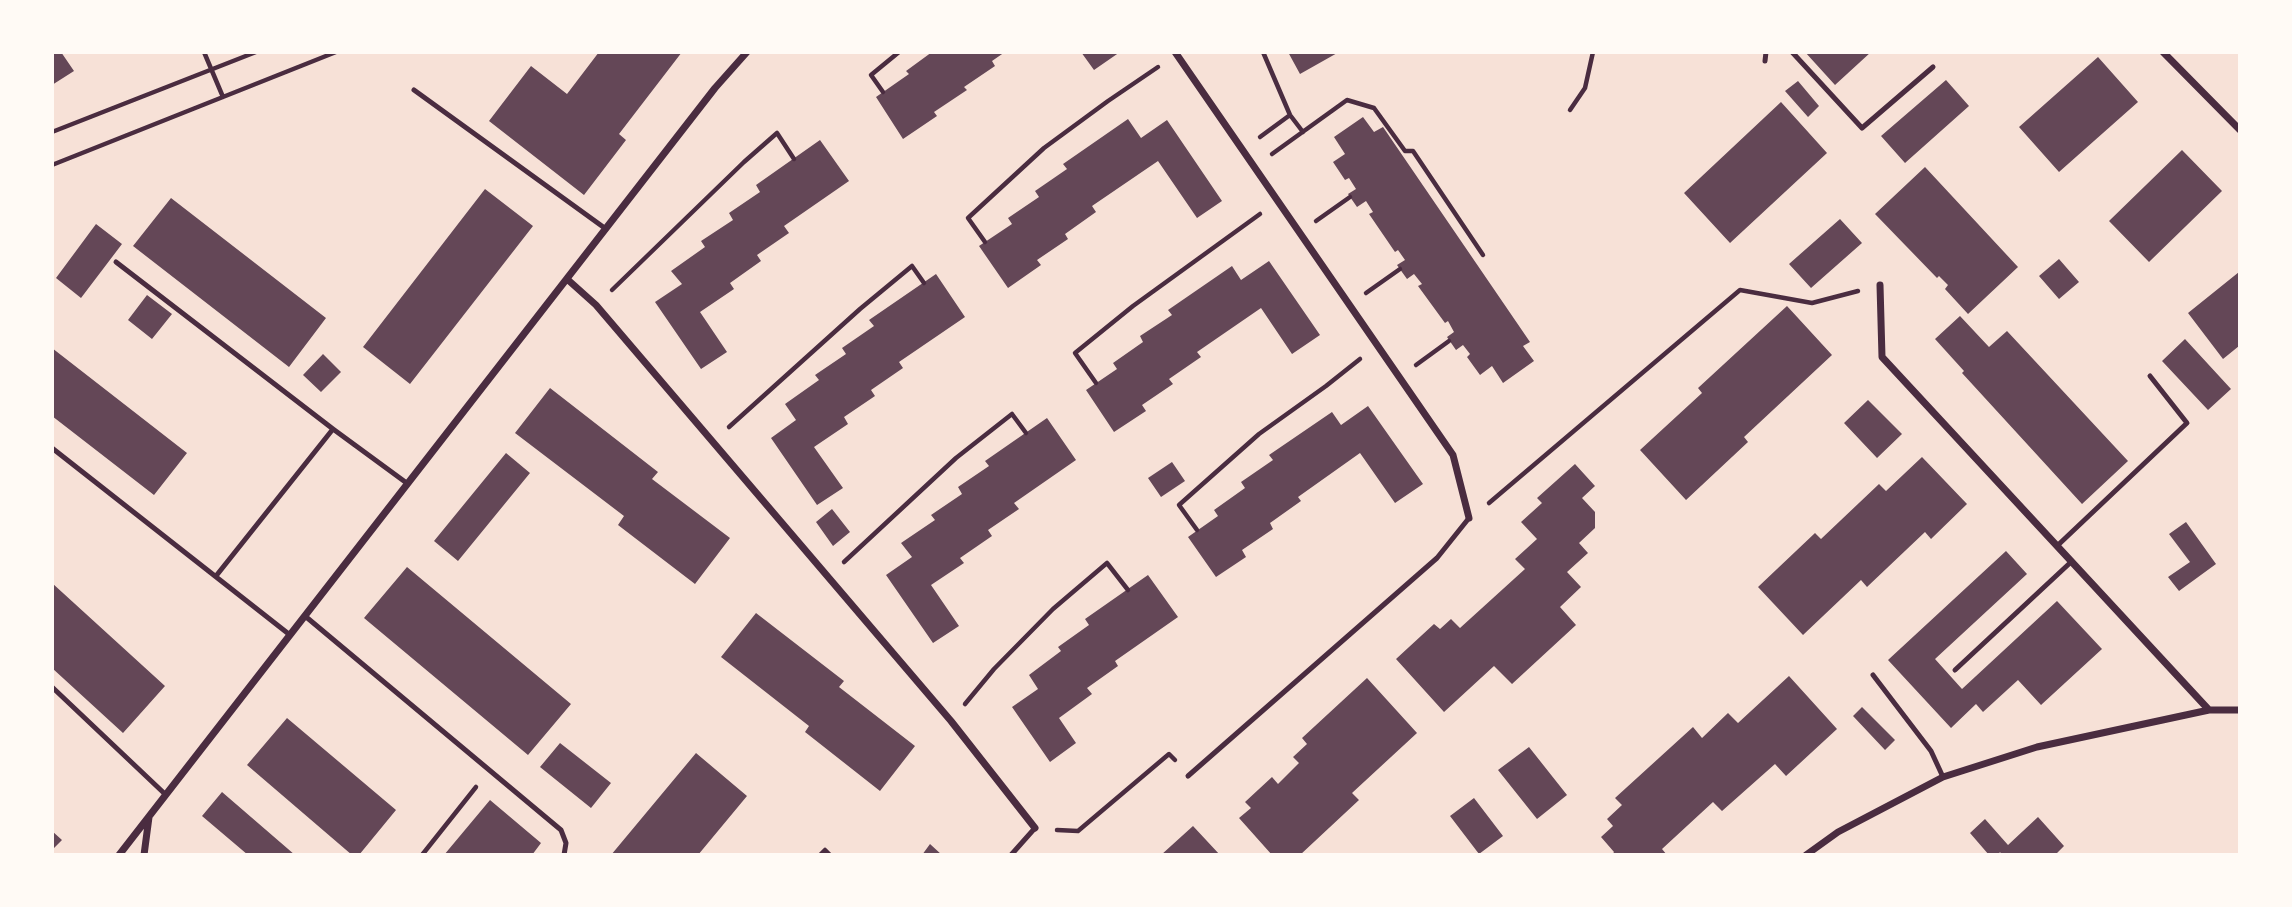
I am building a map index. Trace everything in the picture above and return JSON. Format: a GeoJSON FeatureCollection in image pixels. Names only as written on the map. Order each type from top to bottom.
{"type":"FeatureCollection","features":[{"type":"Feature","properties":{"kind":"street"},"geometry":{"type":"LineString","coordinates":[[119,855],[715,88],[747,52]]}},
{"type":"Feature","properties":{"kind":"street"},"geometry":{"type":"LineString","coordinates":[[2164,52],[2239,130]]}},
{"type":"Feature","properties":{"kind":"street"},"geometry":{"type":"LineString","coordinates":[[1176,54],[1453,455],[1469,518]]}},
{"type":"Feature","properties":{"kind":"street"},"geometry":{"type":"LineString","coordinates":[[567,279],[596,304],[951,720],[1035,828]]}},
{"type":"Feature","properties":{"kind":"street"},"geometry":{"type":"LineString","coordinates":[[1880,285],[1882,357],[2209,710]]}},
{"type":"Feature","properties":{"kind":"street"},"geometry":{"type":"LineString","coordinates":[[1806,855],[1838,832],[1943,777],[2037,747],[2209,710],[2239,710]]}},
{"type":"Feature","properties":{"kind":"street"},"geometry":{"type":"LineString","coordinates":[[144,855],[149,816]]}},
{"type":"Feature","properties":{"kind":"lane"},"geometry":{"type":"LineString","coordinates":[[1765,61],[1766,52]]}},
{"type":"Feature","properties":{"kind":"lane"},"geometry":{"type":"LineString","coordinates":[[1792,52],[1862,128],[1933,67]]}},
{"type":"Feature","properties":{"kind":"lane"},"geometry":{"type":"LineString","coordinates":[[414,90],[606,229]]}},
{"type":"Feature","properties":{"kind":"lane"},"geometry":{"type":"LineString","coordinates":[[116,262],[408,484]]}},
{"type":"Feature","properties":{"kind":"lane"},"geometry":{"type":"LineString","coordinates":[[2057,546],[2187,423],[2150,376]]}},
{"type":"Feature","properties":{"kind":"lane"},"geometry":{"type":"LineString","coordinates":[[216,576],[333,429]]}},
{"type":"Feature","properties":{"kind":"lane"},"geometry":{"type":"LineString","coordinates":[[52,448],[290,635]]}},
{"type":"Feature","properties":{"kind":"lane"},"geometry":{"type":"LineString","coordinates":[[1188,776],[1437,558],[1469,518]]}},
{"type":"Feature","properties":{"kind":"lane"},"geometry":{"type":"LineString","coordinates":[[1955,670],[2071,562]]}},
{"type":"Feature","properties":{"kind":"lane"},"geometry":{"type":"LineString","coordinates":[[305,616],[561,830],[566,843],[564,855]]}},
{"type":"Feature","properties":{"kind":"lane"},"geometry":{"type":"LineString","coordinates":[[1873,675],[1931,751],[1943,777]]}},
{"type":"Feature","properties":{"kind":"lane"},"geometry":{"type":"LineString","coordinates":[[52,687],[166,795]]}},
{"type":"Feature","properties":{"kind":"lane"},"geometry":{"type":"LineString","coordinates":[[1011,855],[1035,828]]}},
{"type":"Feature","properties":{"kind":"path"},"geometry":{"type":"LineString","coordinates":[[204,52],[223,97]]}},
{"type":"Feature","properties":{"kind":"path"},"geometry":{"type":"LineString","coordinates":[[52,132],[256,52]]}},
{"type":"Feature","properties":{"kind":"path"},"geometry":{"type":"LineString","coordinates":[[52,165],[336,52]]}},
{"type":"Feature","properties":{"kind":"path"},"geometry":{"type":"LineString","coordinates":[[883,92],[871,75],[898,52]]}},
{"type":"Feature","properties":{"kind":"path"},"geometry":{"type":"LineString","coordinates":[[1263,52],[1290,115],[1303,132]]}},
{"type":"Feature","properties":{"kind":"path"},"geometry":{"type":"LineString","coordinates":[[1570,110],[1585,88],[1593,52]]}},
{"type":"Feature","properties":{"kind":"path"},"geometry":{"type":"LineString","coordinates":[[985,242],[968,218],[1044,148],[1176,54]]}},
{"type":"Feature","properties":{"kind":"path"},"geometry":{"type":"LineString","coordinates":[[1254,167],[1347,100],[1374,107],[1405,151],[1413,151],[1483,255]]}},
{"type":"Feature","properties":{"kind":"path"},"geometry":{"type":"LineString","coordinates":[[1241,150],[1290,115]]}},
{"type":"Feature","properties":{"kind":"path"},"geometry":{"type":"LineString","coordinates":[[596,304],[637,268],[744,162],[777,134],[794,159]]}},
{"type":"Feature","properties":{"kind":"path"},"geometry":{"type":"LineString","coordinates":[[1299,233],[1350,197]]}},
{"type":"Feature","properties":{"kind":"path"},"geometry":{"type":"LineString","coordinates":[[1097,383],[1075,354],[1133,306],[1278,202]]}},
{"type":"Feature","properties":{"kind":"path"},"geometry":{"type":"LineString","coordinates":[[712,442],[912,266],[924,283]]}},
{"type":"Feature","properties":{"kind":"path"},"geometry":{"type":"LineString","coordinates":[[1349,304],[1400,269]]}},
{"type":"Feature","properties":{"kind":"path"},"geometry":{"type":"LineString","coordinates":[[1469,518],[1740,290],[1812,303],[1880,285]]}},
{"type":"Feature","properties":{"kind":"path"},"geometry":{"type":"LineString","coordinates":[[1399,376],[1450,341]]}},
{"type":"Feature","properties":{"kind":"path"},"geometry":{"type":"LineString","coordinates":[[1197,530],[1179,505],[1259,434],[1377,345]]}},
{"type":"Feature","properties":{"kind":"path"},"geometry":{"type":"LineString","coordinates":[[828,577],[956,458],[1012,414],[1026,433]]}},
{"type":"Feature","properties":{"kind":"path"},"geometry":{"type":"LineString","coordinates":[[951,720],[1053,608],[1107,563],[1128,590]]}},
{"type":"Feature","properties":{"kind":"path"},"geometry":{"type":"LineString","coordinates":[[1035,828],[1078,831],[1169,754]]}},
{"type":"Feature","properties":{"kind":"path"},"geometry":{"type":"LineString","coordinates":[[422,855],[489,770]]}},
{"type":"Feature","properties":{"kind":"path"},"geometry":{"type":"LineString","coordinates":[[820,855],[825,850],[830,855]]}},
{"type":"Feature","properties":{"kind":"building"},"geometry":{"type":"Polygon","coordinates":[[[52,52],[61,52],[74,71],[52,85],[52,52]]]}},
{"type":"Feature","properties":{"kind":"building"},"geometry":{"type":"Polygon","coordinates":[[[599,52],[682,52],[619,134],[626,140],[584,195],[489,121],[531,66],[567,94],[599,52]]]}},
{"type":"Feature","properties":{"kind":"building"},"geometry":{"type":"Polygon","coordinates":[[[932,52],[1005,52],[992,61],[995,66],[964,87],[967,90],[934,112],[937,116],[903,139],[876,97],[909,74],[906,71],[932,52]]]}},
{"type":"Feature","properties":{"kind":"building"},"geometry":{"type":"Polygon","coordinates":[[[1081,52],[1120,52],[1094,70],[1081,52]]]}},
{"type":"Feature","properties":{"kind":"building"},"geometry":{"type":"Polygon","coordinates":[[[1288,52],[1339,52],[1300,74],[1288,52]]]}},
{"type":"Feature","properties":{"kind":"building"},"geometry":{"type":"Polygon","coordinates":[[[1805,52],[1871,52],[1835,85],[1805,52]]]}},
{"type":"Feature","properties":{"kind":"building"},"geometry":{"type":"Polygon","coordinates":[[[2098,57],[2138,102],[2059,172],[2019,127],[2098,57]]]}},
{"type":"Feature","properties":{"kind":"building"},"geometry":{"type":"Polygon","coordinates":[[[1946,80],[1969,106],[1905,163],[1881,136],[1946,80]]]}},
{"type":"Feature","properties":{"kind":"building"},"geometry":{"type":"Polygon","coordinates":[[[1798,81],[1819,106],[1808,117],[1785,91],[1798,81]]]}},
{"type":"Feature","properties":{"kind":"building"},"geometry":{"type":"Polygon","coordinates":[[[1781,102],[1827,153],[1730,243],[1684,193],[1781,102]]]}},
{"type":"Feature","properties":{"kind":"building"},"geometry":{"type":"Polygon","coordinates":[[[1363,117],[1374,132],[1383,127],[1530,342],[1523,346],[1534,361],[1503,383],[1492,366],[1480,375],[1467,357],[1470,354],[1463,345],[1456,350],[1447,337],[1454,332],[1448,321],[1445,323],[1418,286],[1422,284],[1414,274],[1407,279],[1397,265],[1405,260],[1398,250],[1395,252],[1369,214],[1373,212],[1366,201],[1357,207],[1348,194],[1356,189],[1349,178],[1345,180],[1333,162],[1345,154],[1334,137],[1363,117]]]}},
{"type":"Feature","properties":{"kind":"building"},"geometry":{"type":"Polygon","coordinates":[[[1128,119],[1141,138],[1167,120],[1222,201],[1197,218],[1158,161],[1092,206],[1096,212],[1065,234],[1068,239],[1037,260],[1041,265],[1008,288],[979,246],[1012,224],[1008,218],[1039,197],[1035,191],[1067,169],[1063,164],[1128,119]]]}},
{"type":"Feature","properties":{"kind":"building"},"geometry":{"type":"Polygon","coordinates":[[[820,140],[849,181],[784,226],[789,233],[757,255],[761,261],[730,283],[734,289],[700,312],[727,352],[701,369],[655,302],[682,284],[671,271],[705,247],[701,241],[733,220],[729,213],[760,192],[756,185],[820,140]]]}},
{"type":"Feature","properties":{"kind":"building"},"geometry":{"type":"Polygon","coordinates":[[[2182,150],[2222,191],[2149,262],[2109,221],[2182,150]]]}},
{"type":"Feature","properties":{"kind":"building"},"geometry":{"type":"Polygon","coordinates":[[[1925,167],[2018,267],[1968,314],[1945,289],[1948,285],[1939,276],[1937,278],[1875,214],[1925,167]]]}},
{"type":"Feature","properties":{"kind":"building"},"geometry":{"type":"Polygon","coordinates":[[[485,189],[533,226],[410,384],[363,347],[485,189]]]}},
{"type":"Feature","properties":{"kind":"building"},"geometry":{"type":"Polygon","coordinates":[[[171,198],[326,318],[289,367],[133,246],[171,198]]]}},
{"type":"Feature","properties":{"kind":"building"},"geometry":{"type":"Polygon","coordinates":[[[1840,219],[1862,243],[1811,288],[1789,264],[1840,219]]]}},
{"type":"Feature","properties":{"kind":"building"},"geometry":{"type":"Polygon","coordinates":[[[96,224],[122,244],[81,298],[56,278],[96,224]]]}},
{"type":"Feature","properties":{"kind":"building"},"geometry":{"type":"Polygon","coordinates":[[[2059,259],[2079,282],[2059,299],[2039,276],[2059,259]]]}},
{"type":"Feature","properties":{"kind":"building"},"geometry":{"type":"Polygon","coordinates":[[[1269,261],[1320,335],[1292,354],[1261,308],[1197,352],[1201,357],[1169,379],[1173,384],[1142,405],[1146,411],[1114,432],[1086,390],[1117,369],[1113,363],[1143,342],[1140,336],[1172,315],[1168,310],[1232,266],[1241,280],[1269,261]]]}},
{"type":"Feature","properties":{"kind":"building"},"geometry":{"type":"Polygon","coordinates":[[[2239,272],[2239,346],[2223,359],[2188,313],[2239,272]]]}},
{"type":"Feature","properties":{"kind":"building"},"geometry":{"type":"Polygon","coordinates":[[[936,274],[965,317],[899,362],[903,368],[871,390],[875,396],[844,417],[848,424],[814,447],[843,488],[817,505],[771,438],[796,420],[785,404],[819,380],[815,375],[846,354],[842,348],[874,326],[869,320],[936,274]]]}},
{"type":"Feature","properties":{"kind":"building"},"geometry":{"type":"Polygon","coordinates":[[[147,295],[172,314],[152,339],[128,320],[147,295]]]}},
{"type":"Feature","properties":{"kind":"building"},"geometry":{"type":"Polygon","coordinates":[[[1787,306],[1832,355],[1744,437],[1748,442],[1686,500],[1640,450],[1702,393],[1698,388],[1787,306]]]}},
{"type":"Feature","properties":{"kind":"building"},"geometry":{"type":"Polygon","coordinates":[[[1960,316],[1989,347],[2007,331],[2128,461],[2082,504],[1962,373],[1964,371],[1935,339],[1960,316]]]}},
{"type":"Feature","properties":{"kind":"building"},"geometry":{"type":"Polygon","coordinates":[[[2185,339],[2231,389],[2208,410],[2162,361],[2185,339]]]}},
{"type":"Feature","properties":{"kind":"building"},"geometry":{"type":"Polygon","coordinates":[[[52,348],[187,453],[154,495],[52,416],[52,348]]]}},
{"type":"Feature","properties":{"kind":"building"},"geometry":{"type":"Polygon","coordinates":[[[323,354],[341,372],[321,392],[303,375],[323,354]]]}},
{"type":"Feature","properties":{"kind":"building"},"geometry":{"type":"Polygon","coordinates":[[[550,388],[658,472],[652,479],[730,538],[695,584],[618,525],[624,516],[515,433],[550,388]]]}},
{"type":"Feature","properties":{"kind":"building"},"geometry":{"type":"Polygon","coordinates":[[[1868,400],[1902,434],[1877,458],[1844,423],[1868,400]]]}},
{"type":"Feature","properties":{"kind":"building"},"geometry":{"type":"Polygon","coordinates":[[[1368,406],[1423,484],[1395,503],[1360,453],[1298,497],[1301,501],[1270,523],[1273,529],[1242,550],[1246,557],[1216,577],[1188,537],[1218,516],[1214,510],[1245,488],[1241,482],[1273,460],[1269,455],[1332,412],[1341,425],[1368,406]]]}},
{"type":"Feature","properties":{"kind":"building"},"geometry":{"type":"Polygon","coordinates":[[[1047,418],[1076,460],[1014,503],[1019,509],[988,530],[992,536],[960,558],[964,563],[931,585],[959,626],[933,643],[886,575],[912,557],[901,543],[935,520],[931,515],[962,494],[958,487],[989,466],[985,461],[1047,418]]]}},
{"type":"Feature","properties":{"kind":"building"},"geometry":{"type":"Polygon","coordinates":[[[506,453],[530,473],[458,561],[434,541],[506,453]]]}},
{"type":"Feature","properties":{"kind":"building"},"geometry":{"type":"Polygon","coordinates":[[[1922,457],[1967,504],[1931,539],[1925,532],[1867,587],[1861,580],[1803,635],[1758,587],[1815,533],[1821,539],[1879,484],[1886,491],[1922,457]]]}},
{"type":"Feature","properties":{"kind":"building"},"geometry":{"type":"Polygon","coordinates":[[[1172,462],[1185,481],[1161,497],[1148,478],[1172,462]]]}},
{"type":"Feature","properties":{"kind":"building"},"geometry":{"type":"Polygon","coordinates":[[[1575,464],[1595,486],[1582,498],[1595,512],[1595,528],[1579,543],[1588,553],[1567,572],[1581,587],[1560,607],[1576,625],[1512,684],[1494,666],[1444,712],[1396,659],[1434,624],[1440,629],[1451,619],[1460,628],[1525,569],[1515,559],[1537,539],[1521,522],[1542,503],[1537,498],[1575,464]]]}},
{"type":"Feature","properties":{"kind":"building"},"geometry":{"type":"Polygon","coordinates":[[[832,509],[850,532],[833,546],[816,522],[832,509]]]}},
{"type":"Feature","properties":{"kind":"building"},"geometry":{"type":"Polygon","coordinates":[[[2186,522],[2216,564],[2179,591],[2168,577],[2190,562],[2169,534],[2186,522]]]}},
{"type":"Feature","properties":{"kind":"building"},"geometry":{"type":"Polygon","coordinates":[[[2006,551],[2027,574],[1935,659],[1962,689],[2057,601],[2102,649],[2041,705],[2018,680],[1983,712],[1976,704],[1951,728],[1888,660],[2006,551]]]}},
{"type":"Feature","properties":{"kind":"building"},"geometry":{"type":"Polygon","coordinates":[[[407,567],[571,704],[528,755],[364,618],[407,567]]]}},
{"type":"Feature","properties":{"kind":"building"},"geometry":{"type":"Polygon","coordinates":[[[1148,575],[1178,617],[1115,661],[1118,666],[1087,688],[1092,694],[1059,718],[1076,743],[1050,762],[1012,707],[1038,689],[1029,675],[1061,651],[1058,647],[1089,625],[1085,619],[1148,575]]]}},
{"type":"Feature","properties":{"kind":"building"},"geometry":{"type":"Polygon","coordinates":[[[52,583],[165,686],[123,733],[52,668],[52,583]]]}},
{"type":"Feature","properties":{"kind":"building"},"geometry":{"type":"Polygon","coordinates":[[[756,613],[844,681],[839,687],[915,746],[880,791],[805,732],[809,726],[721,657],[756,613]]]}},
{"type":"Feature","properties":{"kind":"building"},"geometry":{"type":"Polygon","coordinates":[[[1789,676],[1837,729],[1786,776],[1775,764],[1722,811],[1713,802],[1662,849],[1667,855],[1612,855],[1614,852],[1601,837],[1613,826],[1607,819],[1622,805],[1615,798],[1693,727],[1702,738],[1728,713],[1738,723],[1789,676]]]}},
{"type":"Feature","properties":{"kind":"building"},"geometry":{"type":"Polygon","coordinates":[[[1367,678],[1417,733],[1352,793],[1359,800],[1300,855],[1272,855],[1239,818],[1251,808],[1245,802],[1272,777],[1278,784],[1299,763],[1293,757],[1307,744],[1302,738],[1367,678]]]}},
{"type":"Feature","properties":{"kind":"building"},"geometry":{"type":"Polygon","coordinates":[[[1862,707],[1895,740],[1885,750],[1853,716],[1862,707]]]}},
{"type":"Feature","properties":{"kind":"building"},"geometry":{"type":"Polygon","coordinates":[[[287,718],[396,810],[359,855],[352,855],[247,765],[287,718]]]}},
{"type":"Feature","properties":{"kind":"building"},"geometry":{"type":"Polygon","coordinates":[[[560,743],[611,783],[591,808],[540,767],[560,743]]]}},
{"type":"Feature","properties":{"kind":"building"},"geometry":{"type":"Polygon","coordinates":[[[1529,747],[1567,795],[1537,819],[1498,770],[1529,747]]]}},
{"type":"Feature","properties":{"kind":"building"},"geometry":{"type":"Polygon","coordinates":[[[696,753],[747,796],[698,855],[611,855],[696,753]]]}},
{"type":"Feature","properties":{"kind":"building"},"geometry":{"type":"Polygon","coordinates":[[[222,792],[295,855],[248,855],[202,816],[222,792]]]}},
{"type":"Feature","properties":{"kind":"building"},"geometry":{"type":"Polygon","coordinates":[[[1474,798],[1503,836],[1479,854],[1450,816],[1474,798]]]}},
{"type":"Feature","properties":{"kind":"building"},"geometry":{"type":"Polygon","coordinates":[[[490,800],[541,843],[532,855],[444,855],[490,800]]]}},
{"type":"Feature","properties":{"kind":"building"},"geometry":{"type":"Polygon","coordinates":[[[2038,817],[2064,846],[2055,855],[2002,855],[2000,852],[1998,855],[1989,855],[1970,833],[1985,819],[2008,845],[2038,817]]]}},
{"type":"Feature","properties":{"kind":"building"},"geometry":{"type":"Polygon","coordinates":[[[1193,826],[1220,855],[1161,855],[1193,826]]]}},
{"type":"Feature","properties":{"kind":"building"},"geometry":{"type":"Polygon","coordinates":[[[52,831],[62,840],[52,850],[52,831]]]}},
{"type":"Feature","properties":{"kind":"building"},"geometry":{"type":"Polygon","coordinates":[[[930,844],[942,855],[922,855],[930,844]]]}}]}
